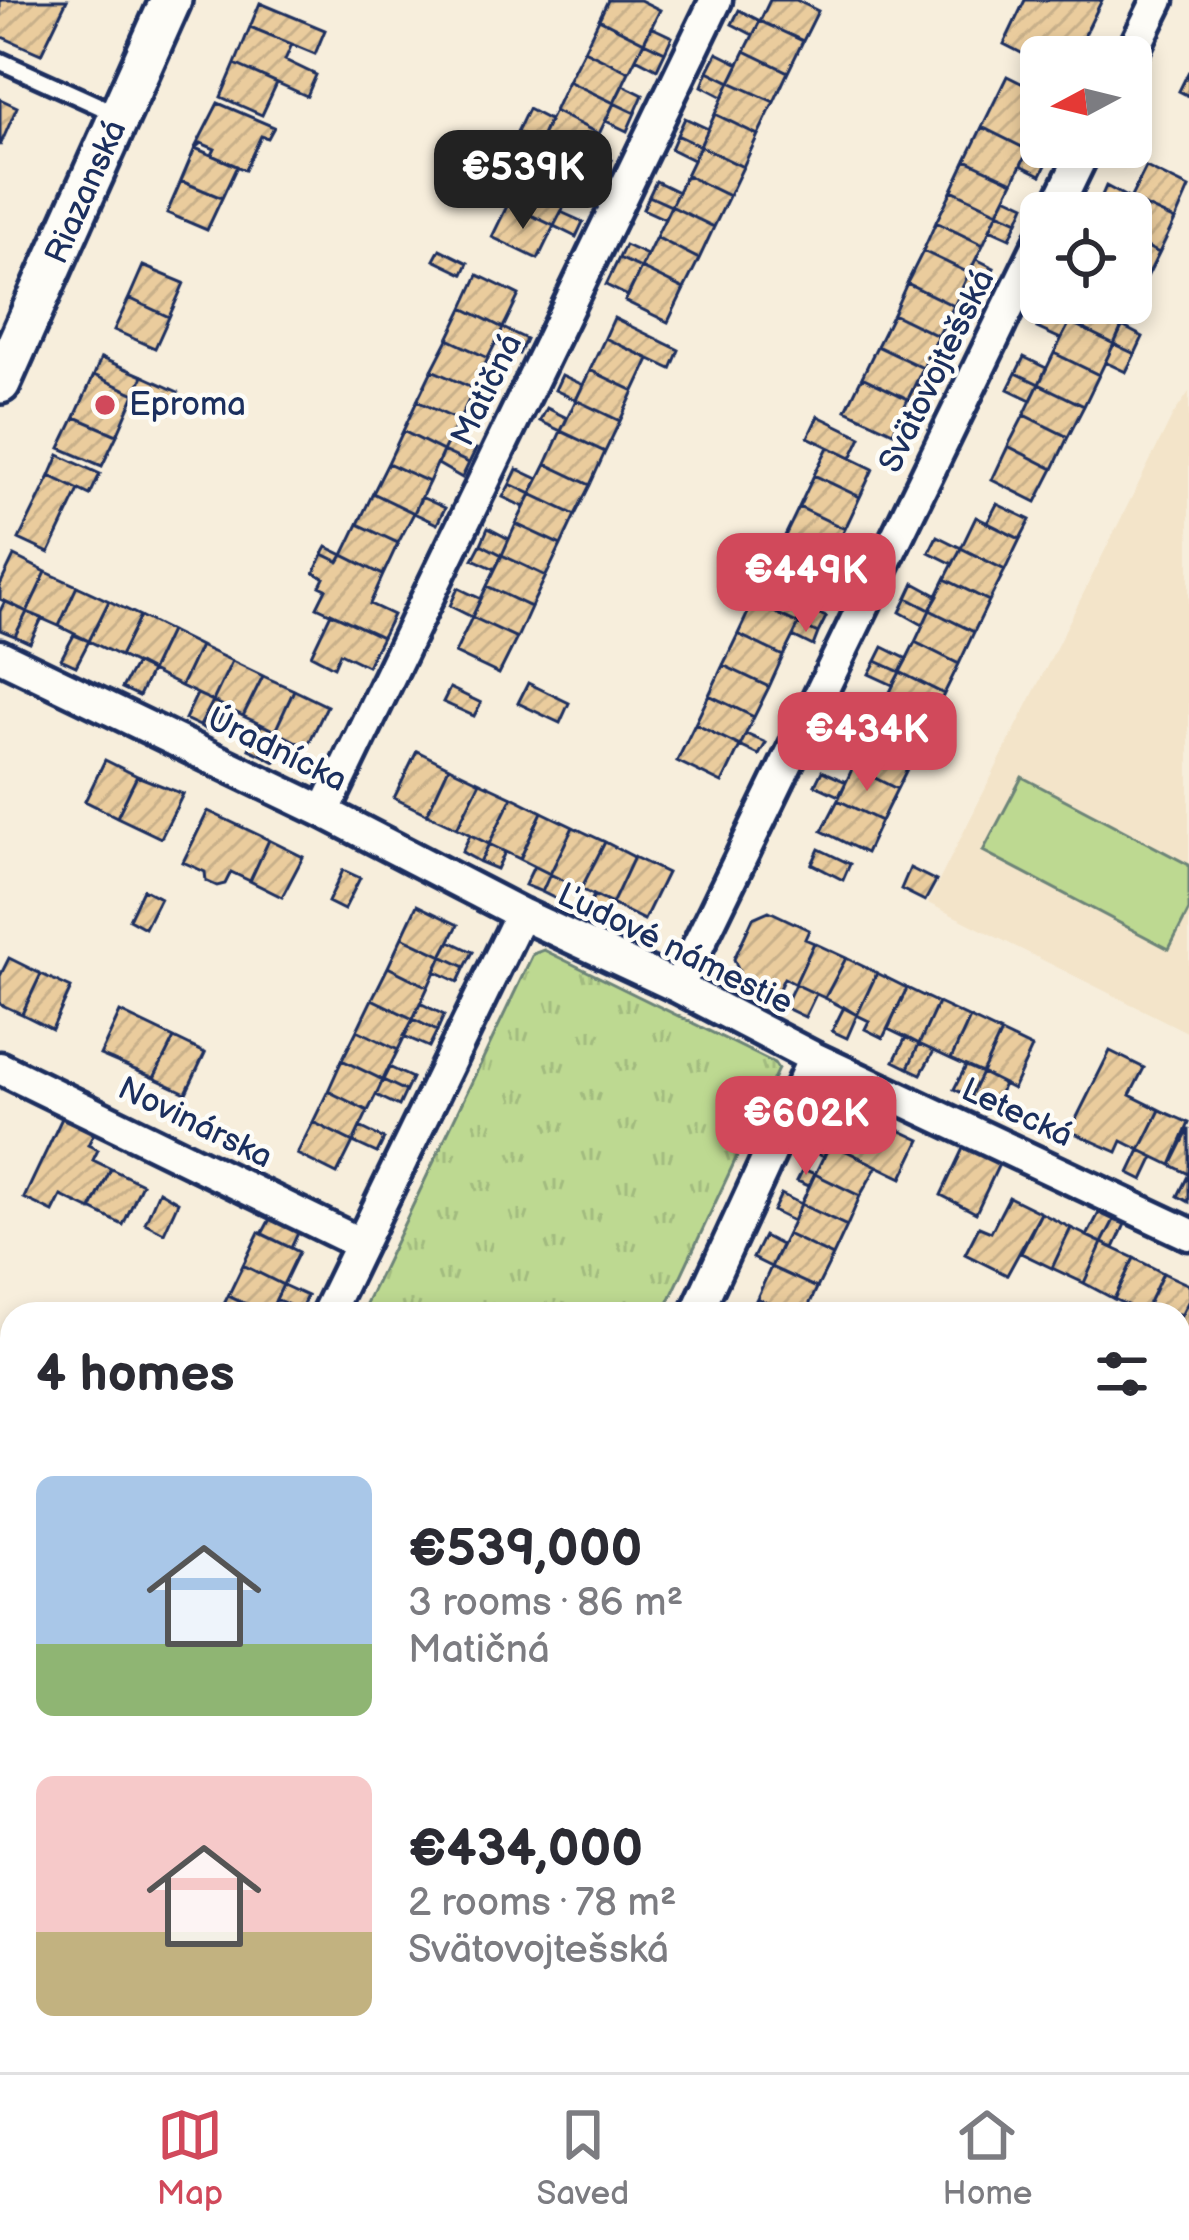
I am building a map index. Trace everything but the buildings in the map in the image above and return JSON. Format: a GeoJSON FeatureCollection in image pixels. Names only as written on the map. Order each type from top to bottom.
{"type":"FeatureCollection","features":[{"type":"Feature","properties":{"kind":"street","name":"Riazanská"},"geometry":{"type":"LineString","coordinates":[[0,383],[171,0]]}},
{"type":"Feature","properties":{"kind":"street","name":"Matičná"},"geometry":{"type":"LineString","coordinates":[[324,812],[716,0]]}},
{"type":"Feature","properties":{"kind":"street"},"geometry":{"type":"LineString","coordinates":[[1140,36],[1158,0]]}},
{"type":"Feature","properties":{"kind":"street","name":"Svätovojtešská"},"geometry":{"type":"LineString","coordinates":[[679,987],[1020,283]]}},
{"type":"Feature","properties":{"kind":"street","name":"Úradnícka"},"geometry":{"type":"LineString","coordinates":[[0,656],[324,812],[520,914]]}},
{"type":"Feature","properties":{"kind":"street","name":"Ľudové námestie"},"geometry":{"type":"LineString","coordinates":[[332,1302],[520,914],[679,987],[814,1058],[702,1302]]}},
{"type":"Feature","properties":{"kind":"street","name":"Letecká"},"geometry":{"type":"LineString","coordinates":[[814,1058],[1189,1234]]}},
{"type":"Feature","properties":{"kind":"street","name":"Novinárska"},"geometry":{"type":"LineString","coordinates":[[0,1068],[359,1243]]}},
{"type":"Feature","properties":{"kind":"lane"},"geometry":{"type":"LineString","coordinates":[[0,61],[120,115]]}},
{"type":"Feature","properties":{"kind":"shaded area"},"geometry":{"type":"Polygon","coordinates":[[[1189,392],[1189,1033],[928,903],[1173,415],[1189,392]]]}},
{"type":"Feature","properties":{"kind":"green space"},"geometry":{"type":"Polygon","coordinates":[[[1022,777],[1189,865],[1189,910],[1169,949],[983,851],[1022,777]]]}},
{"type":"Feature","properties":{"kind":"green space"},"geometry":{"type":"Polygon","coordinates":[[[544,950],[778,1069],[669,1302],[367,1302],[533,954],[544,950]]]}},
{"type":"Feature","properties":{"kind":"place","name":"Eproma"},"geometry":{"type":"Point","coordinates":[105,405]}}]}
